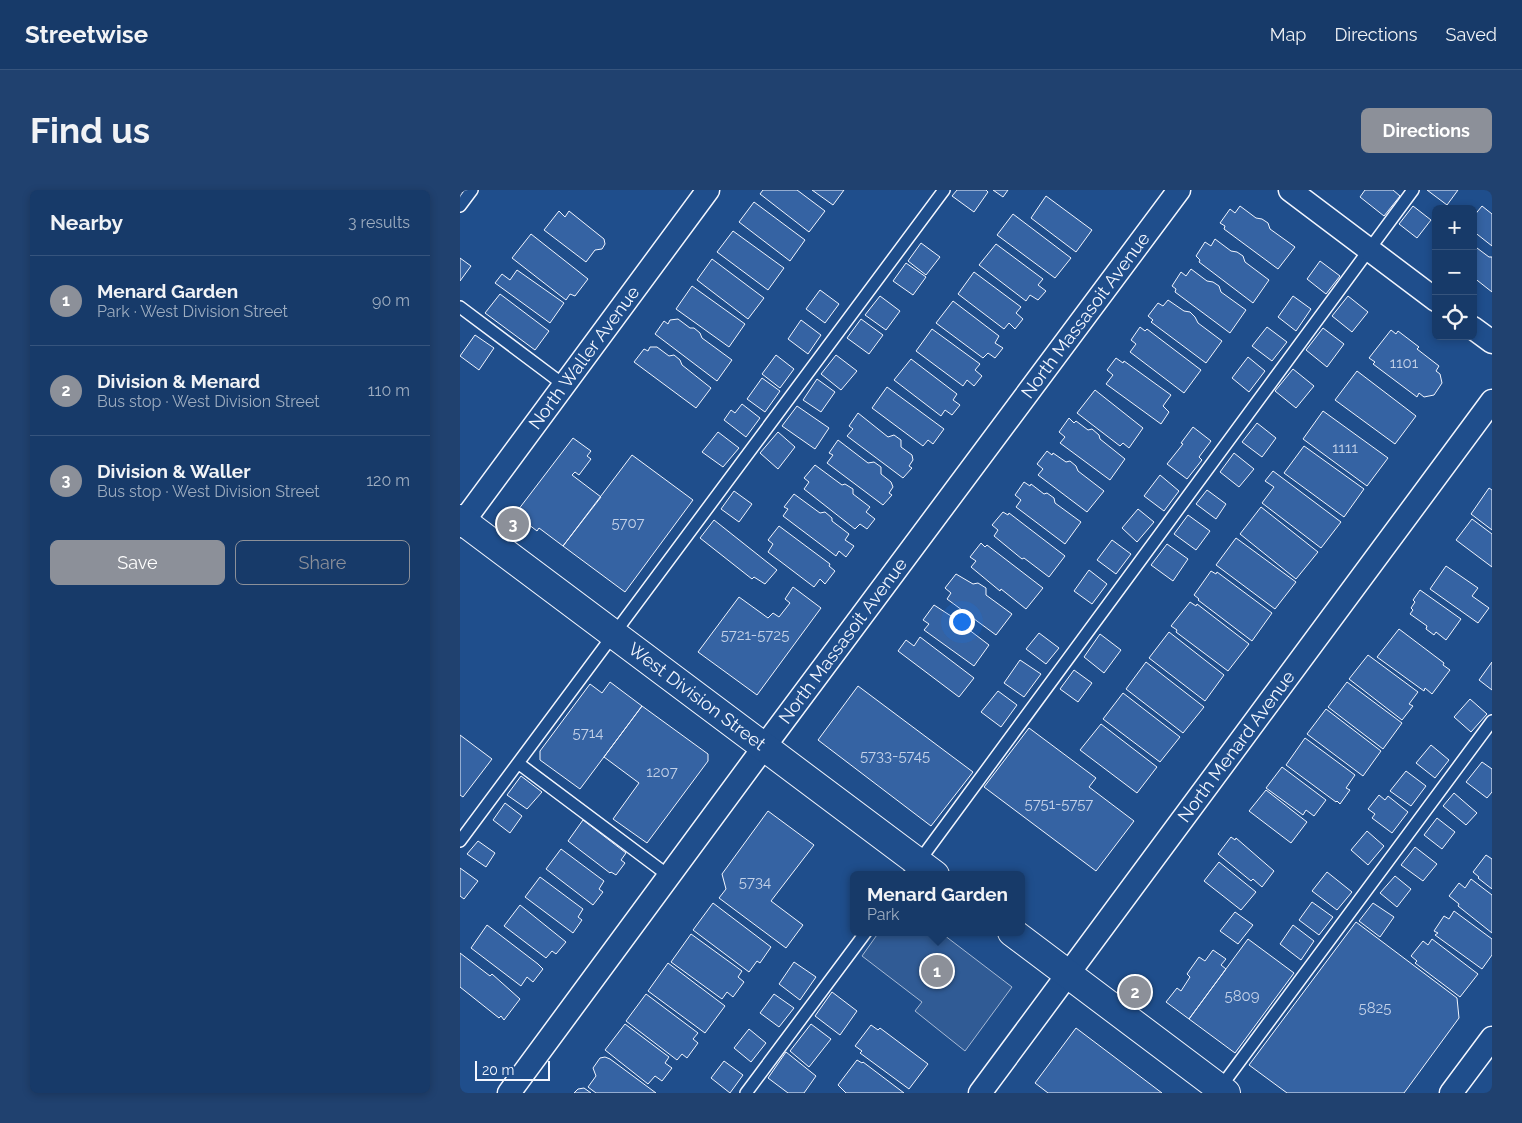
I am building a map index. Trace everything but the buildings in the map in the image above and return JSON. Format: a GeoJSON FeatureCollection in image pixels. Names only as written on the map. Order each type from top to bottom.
{"type":"FeatureCollection","features":[{"type":"Feature","properties":{"kind":"main road","name":"West Division Street"},"geometry":{"type":"LineString","coordinates":[[461,522],[764,747],[921,870]]}},
{"type":"Feature","properties":{"kind":"main road"},"geometry":{"type":"LineString","coordinates":[[1017,936],[1223,1091]]}},
{"type":"Feature","properties":{"kind":"street","name":"North Waller Avenue"},"geometry":{"type":"LineString","coordinates":[[461,522],[708,190]]}},
{"type":"Feature","properties":{"kind":"street","name":"North Massasoit Avenue"},"geometry":{"type":"LineString","coordinates":[[509,1093],[1179,190]]}},
{"type":"Feature","properties":{"kind":"street"},"geometry":{"type":"LineString","coordinates":[[1290,190],[1432,297]]}},
{"type":"Feature","properties":{"kind":"street"},"geometry":{"type":"LineString","coordinates":[[1477,331],[1492,342]]}},
{"type":"Feature","properties":{"kind":"street","name":"North Menard Avenue"},"geometry":{"type":"LineString","coordinates":[[980,1093],[1492,400]]}},
{"type":"Feature","properties":{"kind":"street"},"geometry":{"type":"LineString","coordinates":[[1452,1093],[1492,1038]]}},
{"type":"Feature","properties":{"kind":"lane"},"geometry":{"type":"LineString","coordinates":[[460,206],[472,190]]}},
{"type":"Feature","properties":{"kind":"lane"},"geometry":{"type":"LineString","coordinates":[[460,842],[944,190]]}},
{"type":"Feature","properties":{"kind":"lane"},"geometry":{"type":"LineString","coordinates":[[921,870],[1413,190]]}},
{"type":"Feature","properties":{"kind":"lane"},"geometry":{"type":"LineString","coordinates":[[460,307],[564,385]]}},
{"type":"Feature","properties":{"kind":"lane"},"geometry":{"type":"LineString","coordinates":[[1223,1091],[1492,722]]}},
{"type":"Feature","properties":{"kind":"lane"},"geometry":{"type":"LineString","coordinates":[[518,763],[670,876]]}},
{"type":"Feature","properties":{"kind":"lane"},"geometry":{"type":"LineString","coordinates":[[746,1093],[863,936]]}},
{"type":"Feature","properties":{"kind":"shaded area"},"geometry":{"type":"Polygon","coordinates":[[[876,936],[945,936],[1012,987],[965,1051],[915,1011],[922,1002],[862,956],[876,936]]]}},
{"type":"Feature","properties":{"kind":"place","name":"Division & Waller"},"geometry":{"type":"Point","coordinates":[513,524]}},
{"type":"Feature","properties":{"kind":"place","name":"Menard Garden"},"geometry":{"type":"Point","coordinates":[937,971]}},
{"type":"Feature","properties":{"kind":"place","name":"Division & Menard"},"geometry":{"type":"Point","coordinates":[1135,992]}}]}
